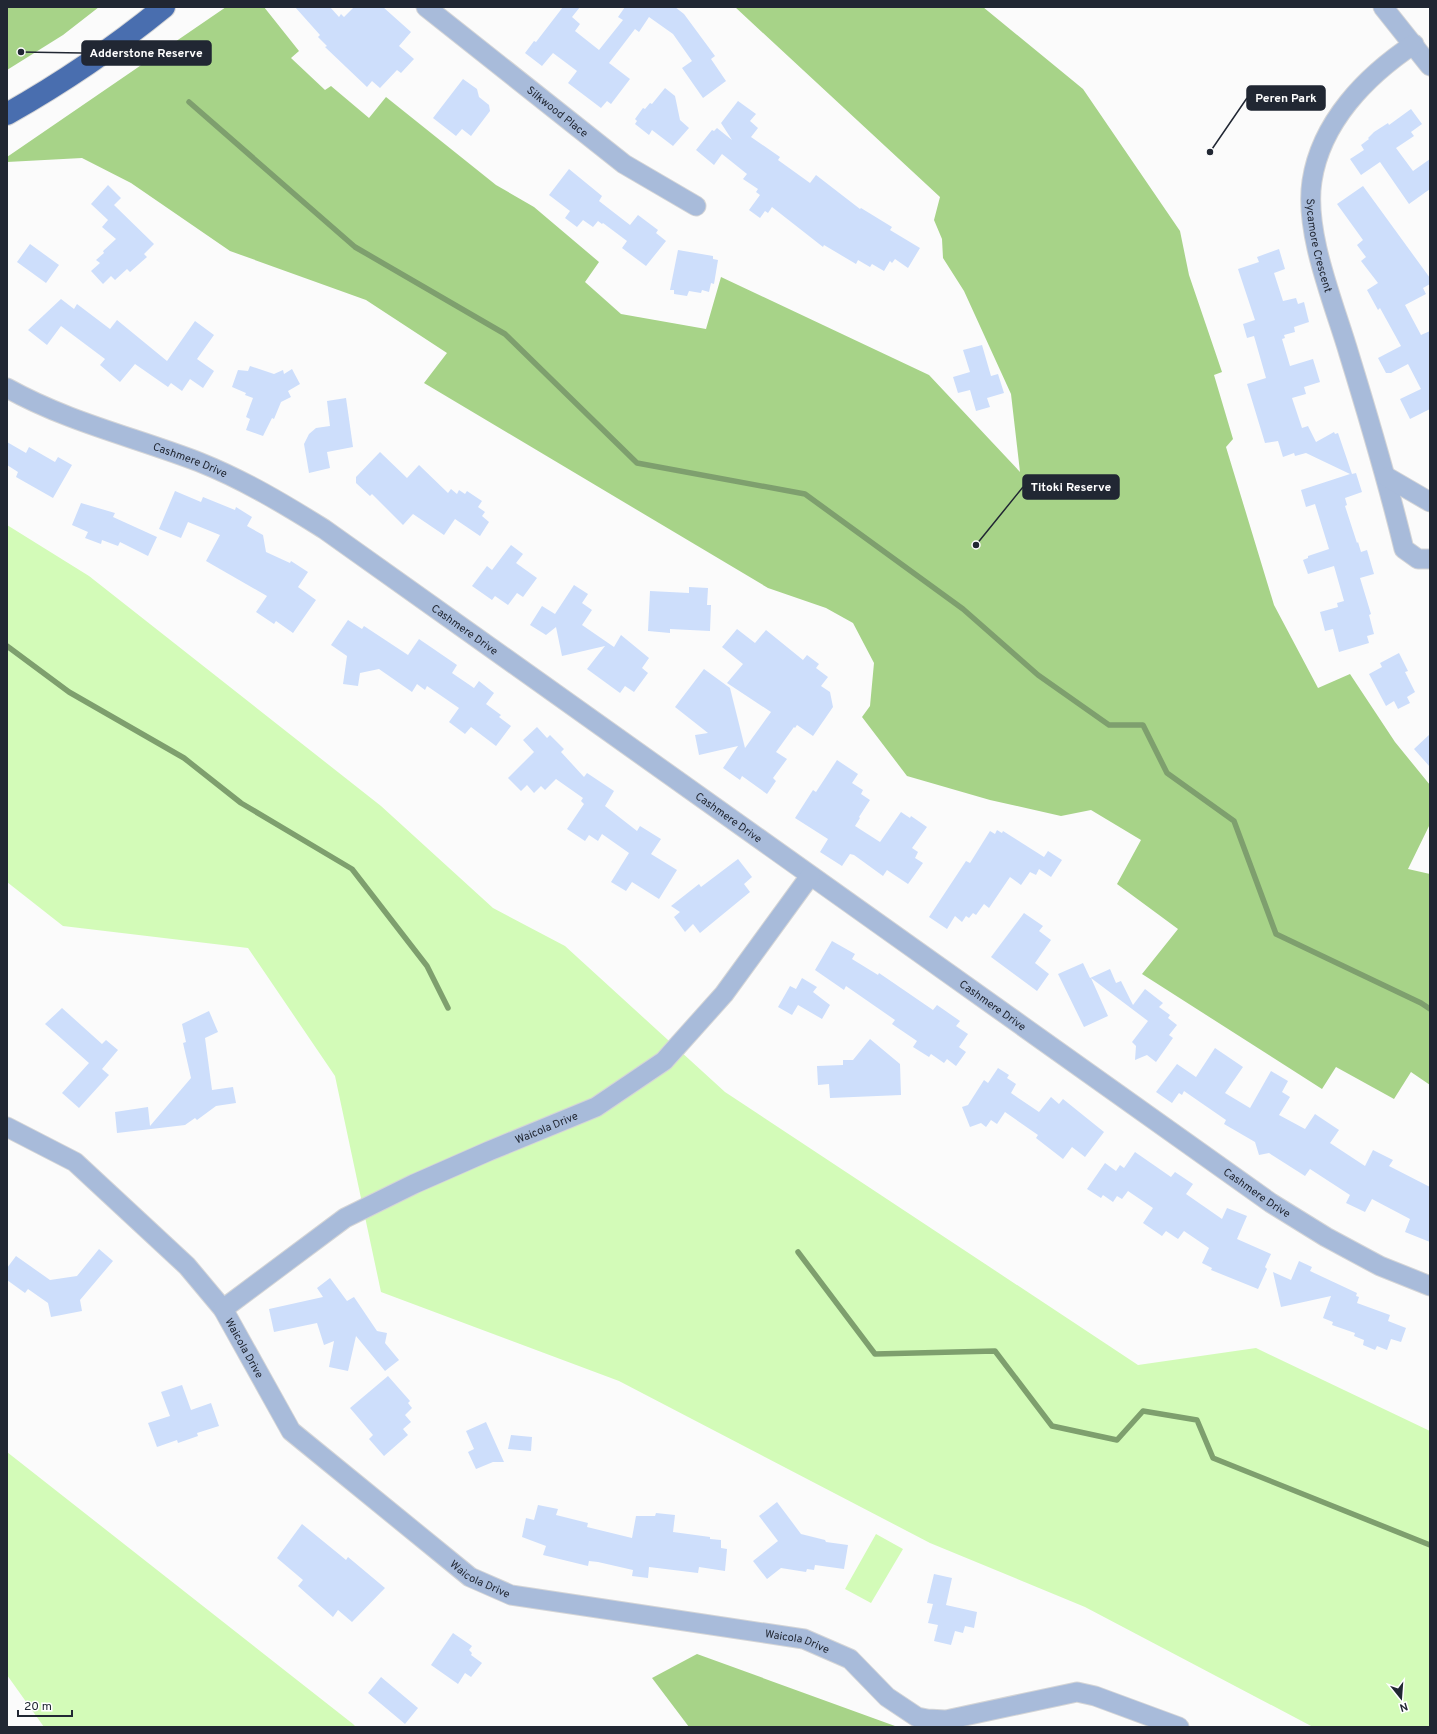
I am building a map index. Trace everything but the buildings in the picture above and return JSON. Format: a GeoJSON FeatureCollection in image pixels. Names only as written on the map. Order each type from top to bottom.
{"type":"FeatureCollection","features":[{"type":"Feature","properties":{"kind":"highway"},"geometry":{"type":"LineString","coordinates":[[7,114],[38,97],[82,69],[164,7]]}},
{"type":"Feature","properties":{"kind":"street","name":"Silkwood Place"},"geometry":{"type":"LineString","coordinates":[[426,7],[624,164],[696,206]]}},
{"type":"Feature","properties":{"kind":"street"},"geometry":{"type":"LineString","coordinates":[[1383,7],[1430,66]]}},
{"type":"Feature","properties":{"kind":"street","name":"Sycamore Crescent"},"geometry":{"type":"LineString","coordinates":[[1414,44],[1396,56],[1354,95],[1335,121],[1321,150],[1312,181],[1311,223],[1321,263],[1387,477],[1404,549],[1418,559],[1430,560]]}},
{"type":"Feature","properties":{"kind":"street","name":"Cashmere Drive"},"geometry":{"type":"LineString","coordinates":[[7,388],[25,398],[75,420],[201,463],[279,501],[331,534],[1271,1203],[1326,1237],[1380,1266],[1430,1286]]}},
{"type":"Feature","properties":{"kind":"street"},"geometry":{"type":"LineString","coordinates":[[1387,477],[1430,502]]}},
{"type":"Feature","properties":{"kind":"street","name":"Waicola Drive"},"geometry":{"type":"LineString","coordinates":[[223,1309],[345,1218],[414,1184],[596,1107],[664,1061],[724,994],[810,876]]}},
{"type":"Feature","properties":{"kind":"street","name":"Waicola Drive"},"geometry":{"type":"LineString","coordinates":[[7,1127],[75,1162],[187,1266],[223,1309],[290,1431],[470,1577],[511,1595],[804,1639],[850,1659],[887,1697],[918,1717],[927,1719],[946,1720],[1077,1692],[1095,1696],[1179,1727]]}},
{"type":"Feature","properties":{"kind":"green space"},"geometry":{"type":"Polygon","coordinates":[[[7,7],[99,7],[63,35],[7,70],[7,7]]]}},
{"type":"Feature","properties":{"kind":"green space"},"geometry":{"type":"Polygon","coordinates":[[[226,7],[264,7],[299,51],[291,58],[325,90],[331,86],[369,118],[386,97],[496,185],[534,207],[599,262],[585,282],[621,314],[706,329],[721,277],[929,375],[1020,472],[1011,394],[964,291],[943,258],[942,239],[934,220],[940,197],[735,7],[983,7],[1083,89],[1180,231],[1189,275],[1222,372],[1214,375],[1233,439],[1226,447],[1274,605],[1318,688],[1350,674],[1395,742],[1430,785],[1430,824],[1408,869],[1430,874],[1430,1085],[1411,1072],[1394,1099],[1336,1067],[1322,1089],[1142,974],[1178,929],[1117,884],[1141,840],[1091,810],[1061,816],[990,800],[907,776],[862,717],[870,706],[874,663],[853,623],[826,608],[768,588],[424,383],[447,353],[366,300],[230,251],[131,183],[82,158],[7,162],[7,157],[226,7]]]}},
{"type":"Feature","properties":{"kind":"green space"},"geometry":{"type":"Polygon","coordinates":[[[7,525],[89,576],[381,806],[493,908],[565,946],[725,1092],[1138,1365],[1256,1348],[1430,1431],[1430,1727],[1313,1727],[1085,1607],[930,1543],[619,1381],[381,1292],[335,1076],[248,948],[63,926],[7,882],[7,525]]]}},
{"type":"Feature","properties":{"kind":"green space"},"geometry":{"type":"Polygon","coordinates":[[[7,1452],[356,1727],[44,1727],[7,1675],[7,1452]]]}},
{"type":"Feature","properties":{"kind":"green space"},"geometry":{"type":"Polygon","coordinates":[[[876,1534],[903,1549],[871,1603],[845,1589],[876,1534]]]}},
{"type":"Feature","properties":{"kind":"green space"},"geometry":{"type":"Polygon","coordinates":[[[697,1654],[897,1727],[689,1727],[652,1678],[697,1654]]]}},
{"type":"Feature","properties":{"kind":"waterway"},"geometry":{"type":"LineString","coordinates":[[189,102],[355,247],[505,334],[637,463],[805,494],[963,609],[1038,675],[1109,725],[1143,725],[1167,773],[1234,821],[1276,934],[1421,1003],[1430,1009]]}},
{"type":"Feature","properties":{"kind":"waterway"},"geometry":{"type":"LineString","coordinates":[[7,646],[69,692],[184,758],[241,803],[352,869],[427,966],[448,1008]]}},
{"type":"Feature","properties":{"kind":"waterway"},"geometry":{"type":"LineString","coordinates":[[798,1252],[875,1354],[995,1351],[1052,1426],[1117,1440],[1143,1411],[1197,1420],[1213,1458],[1430,1545]]}},
{"type":"Feature","properties":{"kind":"place","name":"Adderstone Reserve"},"geometry":{"type":"Point","coordinates":[21,52]}},
{"type":"Feature","properties":{"kind":"place","name":"Peren Park"},"geometry":{"type":"Point","coordinates":[1210,152]}},
{"type":"Feature","properties":{"kind":"place","name":"Titoki Reserve"},"geometry":{"type":"Point","coordinates":[976,545]}}]}
